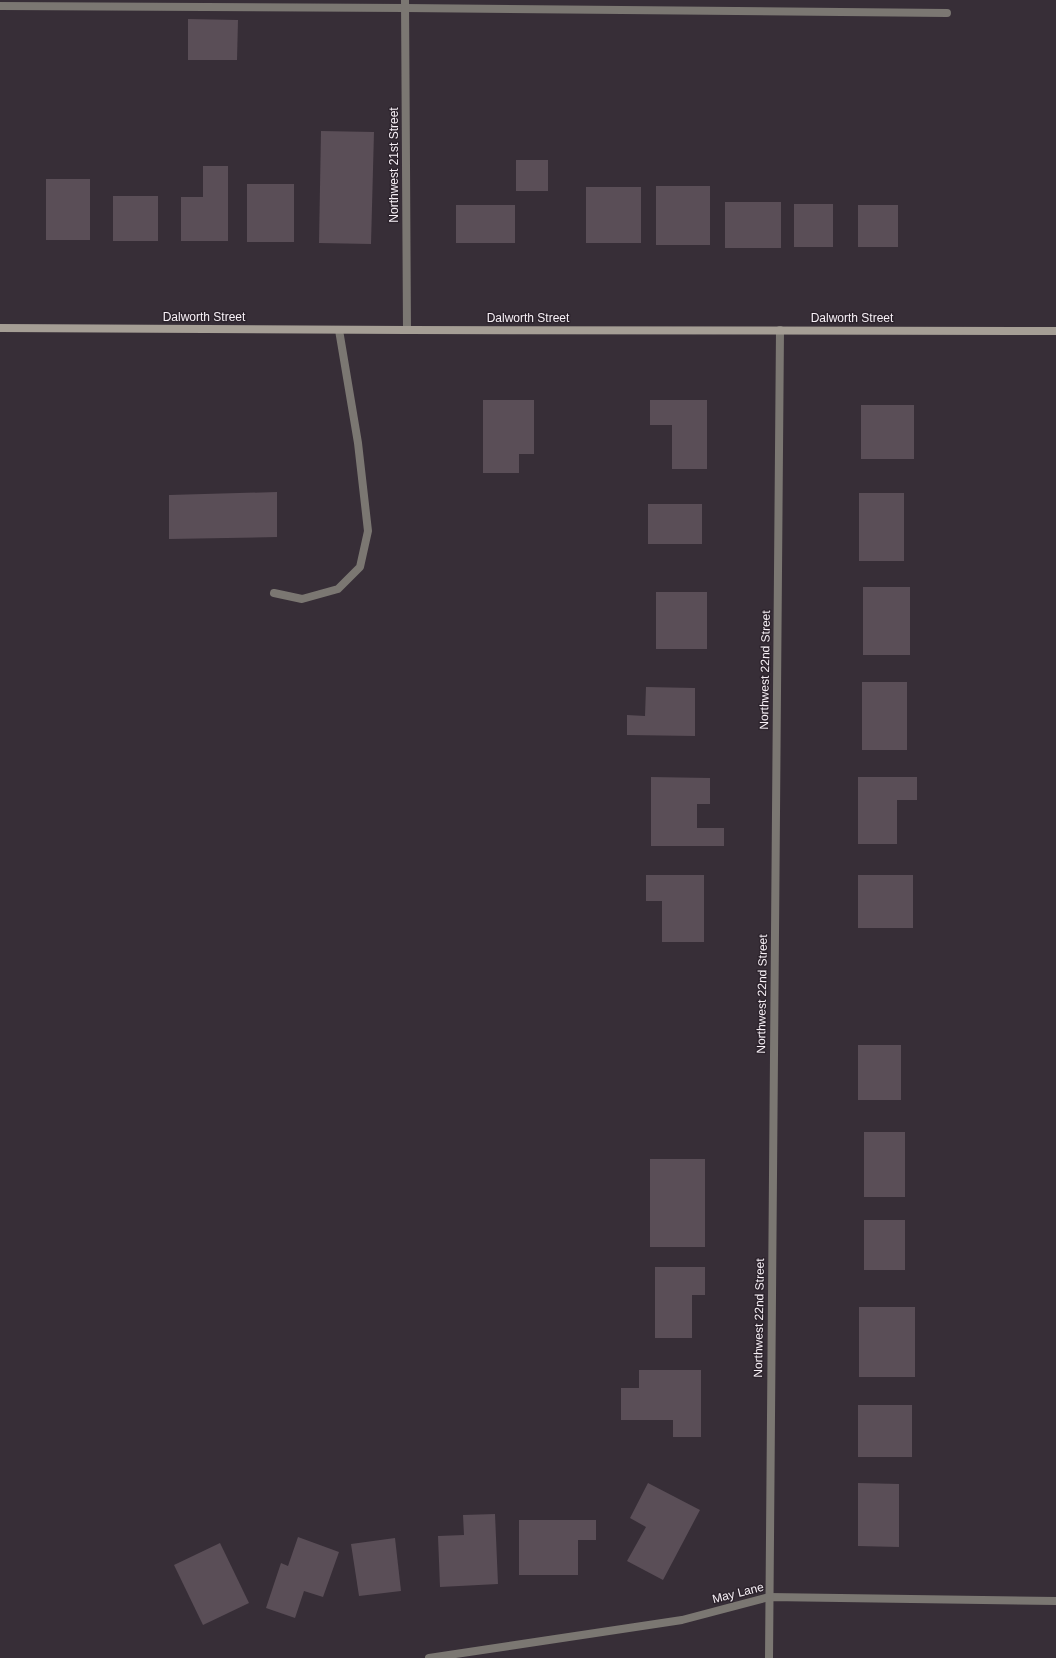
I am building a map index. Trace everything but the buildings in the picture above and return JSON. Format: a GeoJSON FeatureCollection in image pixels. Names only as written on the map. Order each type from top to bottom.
{"type":"FeatureCollection","features":[{"type":"Feature","properties":{"kind":"street"},"geometry":{"type":"LineString","coordinates":[[0,6],[405,4],[947,13]]}},
{"type":"Feature","properties":{"kind":"street","name":"Northwest 21st Street"},"geometry":{"type":"LineString","coordinates":[[405,4],[407,330]]}},
{"type":"Feature","properties":{"kind":"street","name":"Dalworth Street"},"geometry":{"type":"LineString","coordinates":[[0,328],[1056,331]]}},
{"type":"Feature","properties":{"kind":"street"},"geometry":{"type":"LineString","coordinates":[[274,593],[302,599],[338,589],[360,567],[368,531],[358,443],[339,330]]}},
{"type":"Feature","properties":{"kind":"street","name":"Northwest 22nd Street"},"geometry":{"type":"LineString","coordinates":[[768,1658],[780,330]]}},
{"type":"Feature","properties":{"kind":"street","name":"May Lane"},"geometry":{"type":"LineString","coordinates":[[429,1658],[682,1620],[769,1597],[1056,1601]]}}]}
